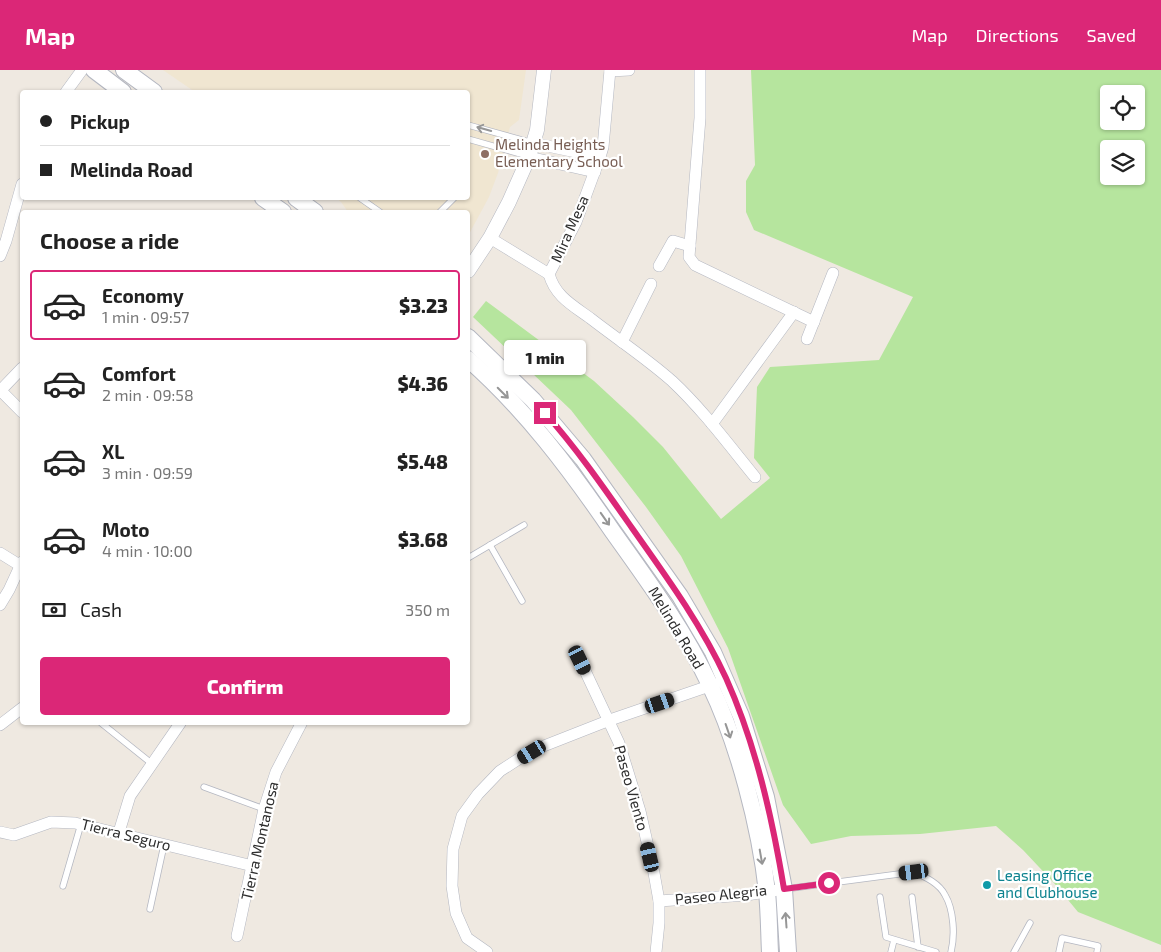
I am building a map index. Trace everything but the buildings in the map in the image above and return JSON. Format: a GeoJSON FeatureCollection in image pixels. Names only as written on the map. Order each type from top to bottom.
{"type":"FeatureCollection","features":[{"type":"Feature","properties":{"kind":"main road"},"geometry":{"type":"LineString","coordinates":[[94,70],[121,90]]}},
{"type":"Feature","properties":{"kind":"main road"},"geometry":{"type":"LineString","coordinates":[[124,70],[151,90]]}},
{"type":"Feature","properties":{"kind":"main road"},"geometry":{"type":"LineString","coordinates":[[266,200],[280,210]]}},
{"type":"Feature","properties":{"kind":"main road"},"geometry":{"type":"LineString","coordinates":[[299,200],[312,210]]}},
{"type":"Feature","properties":{"kind":"main road","name":"Melinda Road"},"geometry":{"type":"LineString","coordinates":[[470,339],[533,400],[583,459],[680,596],[699,627],[726,679],[741,716],[766,797],[784,889],[788,952]]}},
{"type":"Feature","properties":{"kind":"main road","name":"Melinda Road"},"geometry":{"type":"LineString","coordinates":[[470,361],[513,403],[545,439],[580,484],[665,606],[710,686],[728,729],[744,779],[755,823],[767,892],[770,952]]}},
{"type":"Feature","properties":{"kind":"street"},"geometry":{"type":"LineString","coordinates":[[67,90],[82,70]]}},
{"type":"Feature","properties":{"kind":"street"},"geometry":{"type":"LineString","coordinates":[[470,268],[490,238],[509,202],[529,157],[537,130],[544,70]]}},
{"type":"Feature","properties":{"kind":"street","name":"Mira Mesa"},"geometry":{"type":"LineString","coordinates":[[629,70],[610,71],[603,147],[576,222],[549,274],[552,285],[561,297],[636,351],[673,383],[712,424],[754,477]]}},
{"type":"Feature","properties":{"kind":"street"},"geometry":{"type":"LineString","coordinates":[[700,70],[700,118],[689,257],[695,265],[814,322]]}},
{"type":"Feature","properties":{"kind":"street"},"geometry":{"type":"LineString","coordinates":[[534,143],[600,157]]}},
{"type":"Feature","properties":{"kind":"street"},"geometry":{"type":"LineString","coordinates":[[529,157],[594,172]]}},
{"type":"Feature","properties":{"kind":"street"},"geometry":{"type":"LineString","coordinates":[[0,256],[20,191]]}},
{"type":"Feature","properties":{"kind":"street"},"geometry":{"type":"LineString","coordinates":[[490,238],[549,274]]}},
{"type":"Feature","properties":{"kind":"street"},"geometry":{"type":"LineString","coordinates":[[660,266],[673,241],[690,246]]}},
{"type":"Feature","properties":{"kind":"street"},"geometry":{"type":"LineString","coordinates":[[807,339],[833,273]]}},
{"type":"Feature","properties":{"kind":"street"},"geometry":{"type":"LineString","coordinates":[[622,342],[651,284]]}},
{"type":"Feature","properties":{"kind":"street"},"geometry":{"type":"LineString","coordinates":[[712,424],[794,312]]}},
{"type":"Feature","properties":{"kind":"street"},"geometry":{"type":"LineString","coordinates":[[20,370],[0,390],[20,410]]}},
{"type":"Feature","properties":{"kind":"street"},"geometry":{"type":"LineString","coordinates":[[0,553],[20,563]]}},
{"type":"Feature","properties":{"kind":"street"},"geometry":{"type":"LineString","coordinates":[[0,604],[20,568]]}},
{"type":"Feature","properties":{"kind":"street","name":"Paseo Viento"},"geometry":{"type":"LineString","coordinates":[[580,660],[619,742],[640,811],[654,873],[658,901],[659,923],[656,952]]}},
{"type":"Feature","properties":{"kind":"street"},"geometry":{"type":"LineString","coordinates":[[487,952],[468,938],[456,913],[452,886],[453,849],[462,816],[478,794],[500,771],[532,752],[610,720],[726,679]]}},
{"type":"Feature","properties":{"kind":"street"},"geometry":{"type":"LineString","coordinates":[[0,724],[20,709]]}},
{"type":"Feature","properties":{"kind":"street"},"geometry":{"type":"LineString","coordinates":[[119,832],[130,796],[179,725]]}},
{"type":"Feature","properties":{"kind":"street","name":"Tierra Montanosa"},"geometry":{"type":"LineString","coordinates":[[237,936],[264,809],[276,772],[300,725]]}},
{"type":"Feature","properties":{"kind":"street","name":"Tierra Seguro"},"geometry":{"type":"LineString","coordinates":[[0,832],[14,835],[51,822],[81,824],[253,866]]}},
{"type":"Feature","properties":{"kind":"street","name":"Paseo Alegria"},"geometry":{"type":"LineString","coordinates":[[658,901],[747,895],[784,889]]}},
{"type":"Feature","properties":{"kind":"lane"},"geometry":{"type":"LineString","coordinates":[[470,126],[534,143]]}},
{"type":"Feature","properties":{"kind":"lane"},"geometry":{"type":"LineString","coordinates":[[470,141],[529,157]]}},
{"type":"Feature","properties":{"kind":"lane"},"geometry":{"type":"LineString","coordinates":[[363,200],[377,210]]}},
{"type":"Feature","properties":{"kind":"lane"},"geometry":{"type":"LineString","coordinates":[[442,210],[452,200]]}},
{"type":"Feature","properties":{"kind":"lane"},"geometry":{"type":"LineString","coordinates":[[470,557],[524,525]]}},
{"type":"Feature","properties":{"kind":"lane"},"geometry":{"type":"LineString","coordinates":[[490,545],[522,601]]}},
{"type":"Feature","properties":{"kind":"lane"},"geometry":{"type":"LineString","coordinates":[[104,725],[151,763]]}},
{"type":"Feature","properties":{"kind":"lane"},"geometry":{"type":"LineString","coordinates":[[204,787],[264,809]]}},
{"type":"Feature","properties":{"kind":"lane"},"geometry":{"type":"LineString","coordinates":[[63,886],[81,824]]}},
{"type":"Feature","properties":{"kind":"lane"},"geometry":{"type":"LineString","coordinates":[[150,909],[164,844]]}},
{"type":"Feature","properties":{"kind":"lane"},"geometry":{"type":"LineString","coordinates":[[784,889],[914,872],[931,880],[945,894],[952,919],[954,942],[951,952]]}},
{"type":"Feature","properties":{"kind":"lane"},"geometry":{"type":"LineString","coordinates":[[880,897],[886,937],[936,952]]}},
{"type":"Feature","properties":{"kind":"lane"},"geometry":{"type":"LineString","coordinates":[[912,898],[918,947]]}},
{"type":"Feature","properties":{"kind":"lane"},"geometry":{"type":"LineString","coordinates":[[1014,952],[1030,923]]}},
{"type":"Feature","properties":{"kind":"lane"},"geometry":{"type":"LineString","coordinates":[[1059,952],[1062,938],[1098,946],[1097,952]]}},
{"type":"Feature","properties":{"kind":"lane"},"geometry":{"type":"LineString","coordinates":[[891,952],[894,940]]}},
{"type":"Feature","properties":{"kind":"shaded area","name":"Melinda Heights Elementary School"},"geometry":{"type":"Polygon","coordinates":[[[163,70],[526,70],[519,120],[510,127],[498,173],[489,197],[470,232],[470,210],[347,210],[338,200],[470,200],[470,90],[192,90],[163,70]]]}},
{"type":"Feature","properties":{"kind":"green space"},"geometry":{"type":"Polygon","coordinates":[[[751,70],[1161,70],[1161,945],[1078,912],[1023,850],[996,826],[920,834],[851,836],[811,844],[783,805],[728,648],[681,556],[646,507],[571,410],[473,317],[486,301],[594,381],[663,447],[721,519],[770,478],[754,458],[757,387],[770,367],[879,360],[913,297],[754,230],[746,212],[746,181],[755,165],[751,70]]]}},
{"type":"Feature","properties":{"kind":"place","name":"Melinda Heights Elementary School"},"geometry":{"type":"Point","coordinates":[485,154]}},
{"type":"Feature","properties":{"kind":"place","name":"Leasing Office and Clubhouse"},"geometry":{"type":"Point","coordinates":[987,885]}},
{"type":"Feature","properties":{"kind":"route"},"geometry":{"type":"LineString","coordinates":[[545,413],[583,459],[660,566],[713,652],[741,716],[759,770],[773,826],[784,889],[829,883]]}}]}
